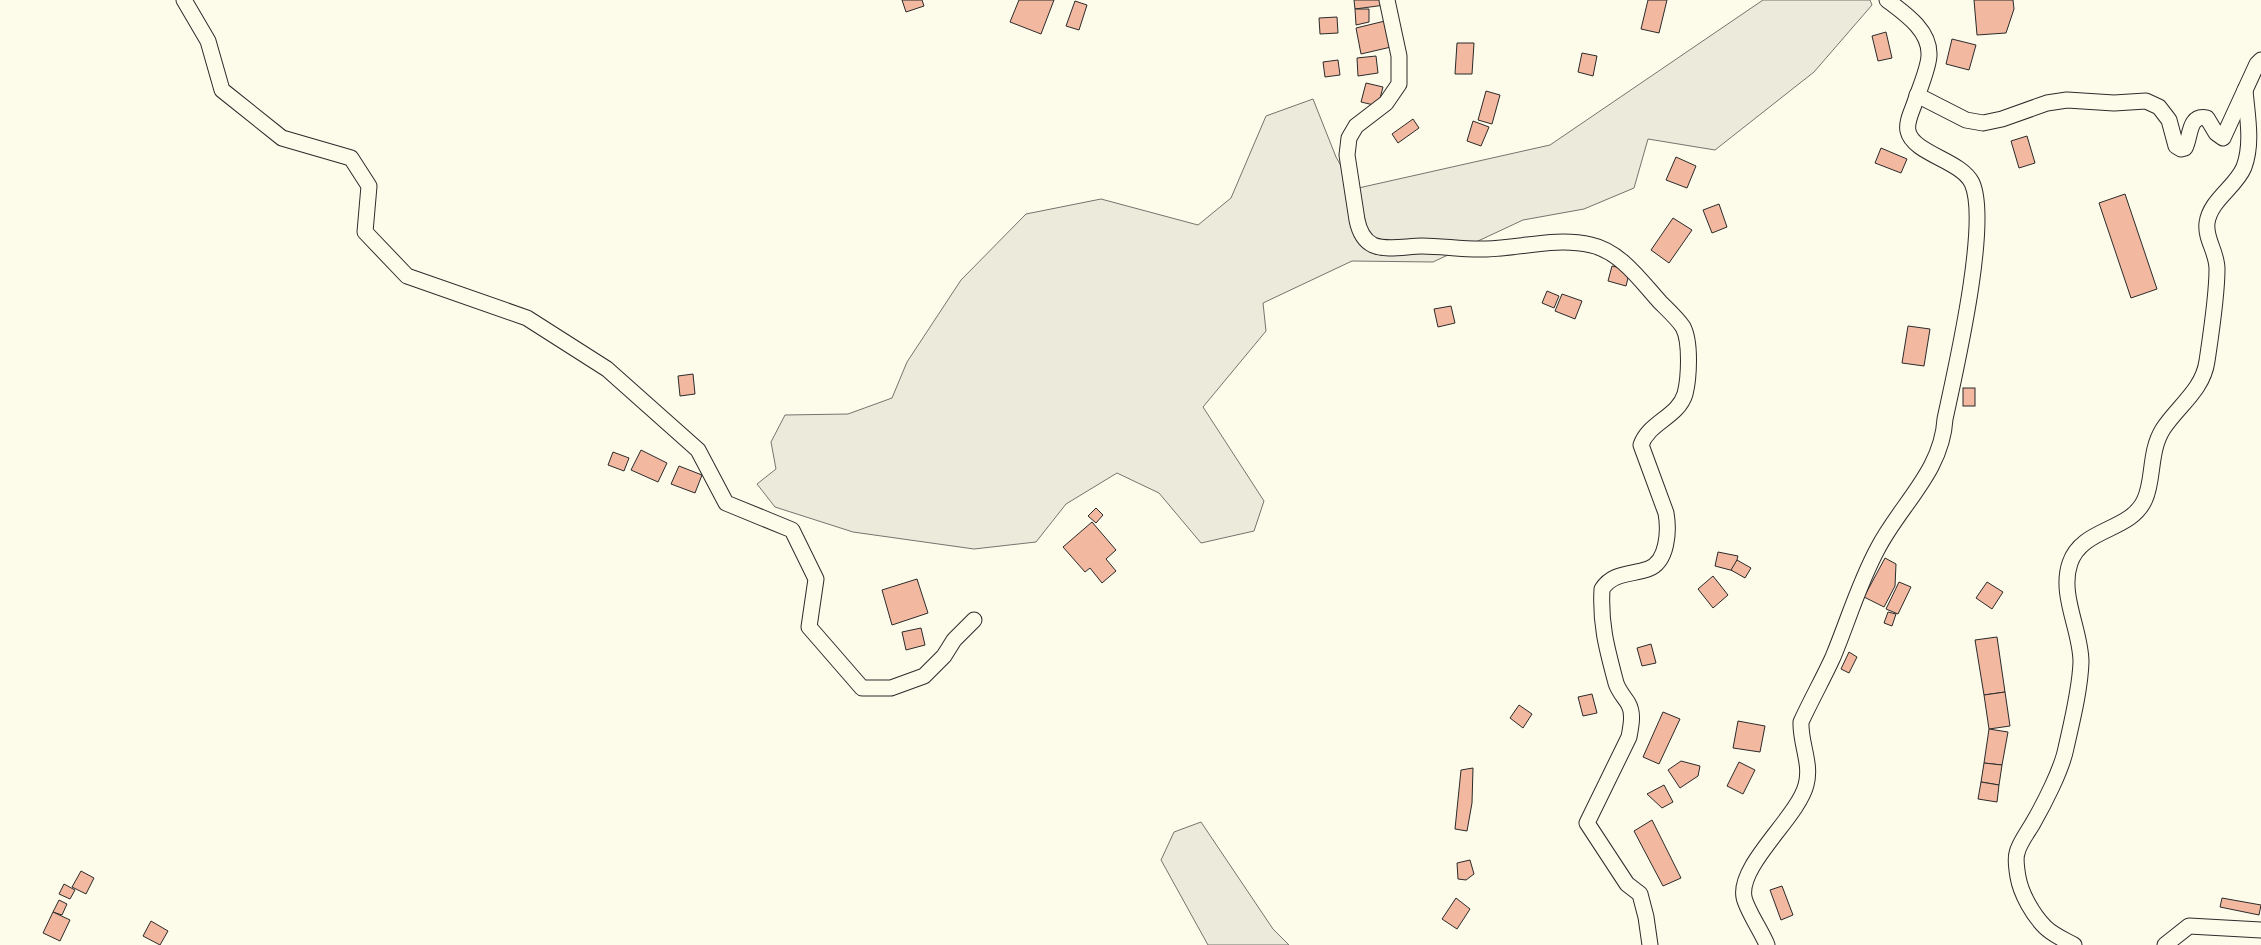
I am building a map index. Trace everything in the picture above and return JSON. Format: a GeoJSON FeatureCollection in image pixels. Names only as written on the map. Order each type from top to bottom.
{"type":"FeatureCollection","features":[{"type":"Feature","properties":{"kind":"street"},"geometry":{"type":"LineString","coordinates":[[184,0],[208,41],[222,90],[282,138],[351,158],[369,186],[365,232],[407,276],[527,318],[607,369],[698,450],[726,503],[792,530],[816,579],[809,627],[862,688],[891,688],[924,676],[944,656],[954,640],[974,620]]}},
{"type":"Feature","properties":{"kind":"street"},"geometry":{"type":"LineString","coordinates":[[1387,0],[1399,56],[1400,84],[1386,103],[1356,126],[1347,146],[1359,230],[1367,240],[1372,244],[1382,247],[1440,246],[1485,249],[1545,242],[1592,245],[1617,259],[1637,275],[1680,323],[1686,335],[1688,349],[1686,383],[1682,402],[1648,433],[1641,445],[1666,513],[1668,534],[1664,549],[1653,566],[1612,578],[1602,589],[1600,610],[1605,642],[1616,685],[1629,705],[1631,714],[1629,737],[1587,823],[1628,884],[1640,894],[1650,945]]}},
{"type":"Feature","properties":{"kind":"street"},"geometry":{"type":"LineString","coordinates":[[1767,945],[1744,898],[1743,887],[1755,862],[1806,788],[1808,768],[1800,722],[1833,658],[1877,548],[1898,514],[1931,469],[1944,436],[1945,419],[1974,255],[1975,196],[1972,183],[1964,173],[1916,144],[1908,132],[1909,119],[1930,56],[1927,41],[1919,28],[1906,14],[1887,0]]}},
{"type":"Feature","properties":{"kind":"street"},"geometry":{"type":"LineString","coordinates":[[1917,95],[1966,120],[1983,122],[2002,119],[2054,102],[2067,100],[2114,103],[2146,100],[2159,107],[2169,120],[2176,146],[2181,149],[2185,148],[2192,124],[2196,119],[2202,117],[2207,118],[2216,133],[2223,138],[2256,64],[2261,60]]}},
{"type":"Feature","properties":{"kind":"street"},"geometry":{"type":"LineString","coordinates":[[2074,945],[2046,929],[2030,907],[2018,879],[2016,854],[2039,812],[2066,752],[2081,662],[2066,579],[2070,561],[2078,548],[2090,537],[2120,524],[2135,513],[2146,498],[2153,455],[2163,430],[2185,405],[2198,385],[2207,364],[2217,269],[2215,253],[2207,236],[2207,220],[2217,202],[2244,168],[2249,147],[2245,90]]}},
{"type":"Feature","properties":{"kind":"street"},"geometry":{"type":"LineString","coordinates":[[2165,945],[2189,926],[2261,930]]}},
{"type":"Feature","properties":{"kind":"shaded area"},"geometry":{"type":"Polygon","coordinates":[[[1763,0],[1870,0],[1872,5],[1814,72],[1715,150],[1648,139],[1634,188],[1584,209],[1523,220],[1433,262],[1352,261],[1263,303],[1266,331],[1203,407],[1264,501],[1254,531],[1201,543],[1159,493],[1117,473],[1066,504],[1036,542],[974,549],[853,532],[775,507],[757,484],[776,469],[771,442],[785,415],[848,414],[892,398],[907,362],[961,280],[1026,214],[1101,199],[1198,225],[1231,198],[1266,116],[1313,99],[1336,157],[1354,189],[1550,145],[1763,0]]]}},
{"type":"Feature","properties":{"kind":"shaded area"},"geometry":{"type":"Polygon","coordinates":[[[1201,822],[1273,929],[1289,945],[1208,945],[1161,860],[1174,832],[1201,822]]]}},
{"type":"Feature","properties":{"kind":"building"},"geometry":{"type":"Polygon","coordinates":[[[902,0],[922,0],[924,6],[906,12],[902,0]]]}},
{"type":"Feature","properties":{"kind":"building"},"geometry":{"type":"Polygon","coordinates":[[[1019,0],[1054,0],[1041,34],[1010,22],[1019,0]]]}},
{"type":"Feature","properties":{"kind":"building"},"geometry":{"type":"Polygon","coordinates":[[[1354,0],[1385,0],[1385,5],[1355,9],[1354,0]]]}},
{"type":"Feature","properties":{"kind":"building"},"geometry":{"type":"Polygon","coordinates":[[[1648,0],[1667,0],[1659,33],[1641,29],[1648,0]]]}},
{"type":"Feature","properties":{"kind":"building"},"geometry":{"type":"Polygon","coordinates":[[[1974,0],[2013,0],[2014,9],[2006,33],[1977,35],[1974,0]]]}},
{"type":"Feature","properties":{"kind":"building"},"geometry":{"type":"Polygon","coordinates":[[[1075,1],[1087,5],[1079,30],[1066,26],[1075,1]]]}},
{"type":"Feature","properties":{"kind":"building"},"geometry":{"type":"Polygon","coordinates":[[[1355,9],[1369,9],[1369,22],[1356,25],[1355,9]]]}},
{"type":"Feature","properties":{"kind":"building"},"geometry":{"type":"Polygon","coordinates":[[[1337,17],[1338,33],[1320,34],[1319,18],[1337,17]]]}},
{"type":"Feature","properties":{"kind":"building"},"geometry":{"type":"Polygon","coordinates":[[[1385,21],[1391,47],[1361,54],[1356,28],[1385,21]]]}},
{"type":"Feature","properties":{"kind":"building"},"geometry":{"type":"Polygon","coordinates":[[[1886,32],[1892,58],[1878,61],[1872,36],[1886,32]]]}},
{"type":"Feature","properties":{"kind":"building"},"geometry":{"type":"Polygon","coordinates":[[[1952,39],[1976,45],[1969,70],[1946,64],[1952,39]]]}},
{"type":"Feature","properties":{"kind":"building"},"geometry":{"type":"Polygon","coordinates":[[[1457,43],[1474,43],[1472,74],[1455,74],[1457,43]]]}},
{"type":"Feature","properties":{"kind":"building"},"geometry":{"type":"Polygon","coordinates":[[[1582,53],[1597,56],[1593,76],[1578,72],[1582,53]]]}},
{"type":"Feature","properties":{"kind":"building"},"geometry":{"type":"Polygon","coordinates":[[[1376,56],[1378,73],[1358,76],[1357,58],[1376,56]]]}},
{"type":"Feature","properties":{"kind":"building"},"geometry":{"type":"Polygon","coordinates":[[[1338,60],[1340,75],[1325,77],[1323,62],[1338,60]]]}},
{"type":"Feature","properties":{"kind":"building"},"geometry":{"type":"Polygon","coordinates":[[[1366,83],[1383,87],[1378,106],[1361,102],[1366,83]]]}},
{"type":"Feature","properties":{"kind":"building"},"geometry":{"type":"Polygon","coordinates":[[[1486,91],[1500,95],[1492,124],[1478,120],[1486,91]]]}},
{"type":"Feature","properties":{"kind":"building"},"geometry":{"type":"Polygon","coordinates":[[[1413,119],[1419,128],[1398,143],[1392,134],[1413,119]]]}},
{"type":"Feature","properties":{"kind":"building"},"geometry":{"type":"Polygon","coordinates":[[[1473,121],[1489,127],[1481,146],[1467,141],[1473,121]]]}},
{"type":"Feature","properties":{"kind":"building"},"geometry":{"type":"Polygon","coordinates":[[[2027,136],[2035,163],[2019,168],[2011,141],[2027,136]]]}},
{"type":"Feature","properties":{"kind":"building"},"geometry":{"type":"Polygon","coordinates":[[[1881,148],[1907,159],[1901,173],[1875,163],[1881,148]]]}},
{"type":"Feature","properties":{"kind":"building"},"geometry":{"type":"Polygon","coordinates":[[[1676,157],[1696,166],[1687,188],[1666,180],[1676,157]]]}},
{"type":"Feature","properties":{"kind":"building"},"geometry":{"type":"Polygon","coordinates":[[[2125,194],[2157,289],[2131,298],[2099,203],[2125,194]]]}},
{"type":"Feature","properties":{"kind":"building"},"geometry":{"type":"Polygon","coordinates":[[[1719,204],[1727,227],[1712,233],[1703,210],[1719,204]]]}},
{"type":"Feature","properties":{"kind":"building"},"geometry":{"type":"Polygon","coordinates":[[[1673,218],[1692,230],[1669,263],[1651,250],[1673,218]]]}},
{"type":"Feature","properties":{"kind":"building"},"geometry":{"type":"Polygon","coordinates":[[[1612,266],[1630,270],[1626,286],[1608,281],[1612,266]]]}},
{"type":"Feature","properties":{"kind":"building"},"geometry":{"type":"Polygon","coordinates":[[[1547,291],[1559,296],[1554,308],[1542,303],[1547,291]]]}},
{"type":"Feature","properties":{"kind":"building"},"geometry":{"type":"Polygon","coordinates":[[[1562,294],[1582,301],[1575,319],[1555,311],[1562,294]]]}},
{"type":"Feature","properties":{"kind":"building"},"geometry":{"type":"Polygon","coordinates":[[[1451,306],[1455,323],[1438,327],[1434,309],[1451,306]]]}},
{"type":"Feature","properties":{"kind":"building"},"geometry":{"type":"Polygon","coordinates":[[[1908,326],[1930,329],[1924,366],[1902,363],[1908,326]]]}},
{"type":"Feature","properties":{"kind":"building"},"geometry":{"type":"Polygon","coordinates":[[[693,374],[695,394],[680,396],[678,376],[693,374]]]}},
{"type":"Feature","properties":{"kind":"building"},"geometry":{"type":"Polygon","coordinates":[[[1963,388],[1975,388],[1975,406],[1963,406],[1963,388]]]}},
{"type":"Feature","properties":{"kind":"building"},"geometry":{"type":"Polygon","coordinates":[[[641,450],[667,463],[658,482],[631,470],[641,450]]]}},
{"type":"Feature","properties":{"kind":"building"},"geometry":{"type":"Polygon","coordinates":[[[613,452],[629,458],[624,471],[608,465],[613,452]]]}},
{"type":"Feature","properties":{"kind":"building"},"geometry":{"type":"Polygon","coordinates":[[[679,466],[702,475],[695,493],[671,484],[679,466]]]}},
{"type":"Feature","properties":{"kind":"building"},"geometry":{"type":"Polygon","coordinates":[[[1096,508],[1103,515],[1096,523],[1088,516],[1096,508]]]}},
{"type":"Feature","properties":{"kind":"building"},"geometry":{"type":"Polygon","coordinates":[[[1092,522],[1116,550],[1106,559],[1116,571],[1102,583],[1090,568],[1085,572],[1063,547],[1092,522]]]}},
{"type":"Feature","properties":{"kind":"building"},"geometry":{"type":"Polygon","coordinates":[[[1718,552],[1738,556],[1734,571],[1715,566],[1718,552]]]}},
{"type":"Feature","properties":{"kind":"building"},"geometry":{"type":"Polygon","coordinates":[[[1885,558],[1896,564],[1895,586],[1884,607],[1864,597],[1885,558]]]}},
{"type":"Feature","properties":{"kind":"building"},"geometry":{"type":"Polygon","coordinates":[[[1737,560],[1751,568],[1745,578],[1731,570],[1737,560]]]}},
{"type":"Feature","properties":{"kind":"building"},"geometry":{"type":"Polygon","coordinates":[[[1713,576],[1728,595],[1713,608],[1698,589],[1713,576]]]}},
{"type":"Feature","properties":{"kind":"building"},"geometry":{"type":"Polygon","coordinates":[[[917,579],[928,613],[892,625],[882,590],[917,579]]]}},
{"type":"Feature","properties":{"kind":"building"},"geometry":{"type":"Polygon","coordinates":[[[1899,582],[1911,587],[1898,614],[1886,609],[1899,582]]]}},
{"type":"Feature","properties":{"kind":"building"},"geometry":{"type":"Polygon","coordinates":[[[1987,582],[2003,592],[1992,609],[1976,598],[1987,582]]]}},
{"type":"Feature","properties":{"kind":"building"},"geometry":{"type":"Polygon","coordinates":[[[1888,612],[1896,614],[1892,626],[1884,623],[1888,612]]]}},
{"type":"Feature","properties":{"kind":"building"},"geometry":{"type":"Polygon","coordinates":[[[921,628],[925,645],[906,650],[902,632],[921,628]]]}},
{"type":"Feature","properties":{"kind":"building"},"geometry":{"type":"Polygon","coordinates":[[[1997,637],[2005,692],[1984,695],[1975,640],[1997,637]]]}},
{"type":"Feature","properties":{"kind":"building"},"geometry":{"type":"Polygon","coordinates":[[[1651,644],[1656,663],[1642,666],[1637,648],[1651,644]]]}},
{"type":"Feature","properties":{"kind":"building"},"geometry":{"type":"Polygon","coordinates":[[[1849,652],[1857,657],[1849,673],[1841,669],[1849,652]]]}},
{"type":"Feature","properties":{"kind":"building"},"geometry":{"type":"Polygon","coordinates":[[[2005,692],[2010,726],[1989,729],[1984,695],[2005,692]]]}},
{"type":"Feature","properties":{"kind":"building"},"geometry":{"type":"Polygon","coordinates":[[[1592,694],[1597,713],[1583,716],[1578,697],[1592,694]]]}},
{"type":"Feature","properties":{"kind":"building"},"geometry":{"type":"Polygon","coordinates":[[[1519,705],[1532,714],[1523,728],[1510,718],[1519,705]]]}},
{"type":"Feature","properties":{"kind":"building"},"geometry":{"type":"Polygon","coordinates":[[[1663,712],[1680,719],[1659,764],[1643,757],[1663,712]]]}},
{"type":"Feature","properties":{"kind":"building"},"geometry":{"type":"Polygon","coordinates":[[[1738,721],[1765,726],[1760,752],[1733,748],[1738,721]]]}},
{"type":"Feature","properties":{"kind":"building"},"geometry":{"type":"Polygon","coordinates":[[[1989,729],[2008,732],[2002,765],[1984,763],[1989,729]]]}},
{"type":"Feature","properties":{"kind":"building"},"geometry":{"type":"Polygon","coordinates":[[[1681,761],[1700,766],[1698,776],[1680,788],[1668,770],[1681,761]]]}},
{"type":"Feature","properties":{"kind":"building"},"geometry":{"type":"Polygon","coordinates":[[[1739,762],[1755,770],[1743,794],[1727,786],[1739,762]]]}},
{"type":"Feature","properties":{"kind":"building"},"geometry":{"type":"Polygon","coordinates":[[[1984,763],[2002,765],[1999,785],[1981,782],[1984,763]]]}},
{"type":"Feature","properties":{"kind":"building"},"geometry":{"type":"Polygon","coordinates":[[[1473,768],[1472,803],[1467,831],[1455,829],[1461,770],[1473,768]]]}},
{"type":"Feature","properties":{"kind":"building"},"geometry":{"type":"Polygon","coordinates":[[[1981,782],[1999,785],[1997,802],[1978,799],[1981,782]]]}},
{"type":"Feature","properties":{"kind":"building"},"geometry":{"type":"Polygon","coordinates":[[[1664,785],[1673,802],[1662,808],[1647,794],[1664,785]]]}},
{"type":"Feature","properties":{"kind":"building"},"geometry":{"type":"Polygon","coordinates":[[[1652,820],[1681,878],[1663,886],[1634,831],[1652,820]]]}},
{"type":"Feature","properties":{"kind":"building"},"geometry":{"type":"Polygon","coordinates":[[[1470,860],[1474,874],[1466,880],[1458,879],[1457,863],[1470,860]]]}},
{"type":"Feature","properties":{"kind":"building"},"geometry":{"type":"Polygon","coordinates":[[[81,871],[94,878],[86,894],[72,887],[81,871]]]}},
{"type":"Feature","properties":{"kind":"building"},"geometry":{"type":"Polygon","coordinates":[[[64,884],[75,890],[70,899],[59,894],[64,884]]]}},
{"type":"Feature","properties":{"kind":"building"},"geometry":{"type":"Polygon","coordinates":[[[1782,886],[1793,915],[1781,920],[1770,890],[1782,886]]]}},
{"type":"Feature","properties":{"kind":"building"},"geometry":{"type":"Polygon","coordinates":[[[1456,898],[1470,909],[1457,929],[1442,919],[1456,898]]]}},
{"type":"Feature","properties":{"kind":"building"},"geometry":{"type":"Polygon","coordinates":[[[2222,898],[2261,905],[2259,915],[2220,907],[2222,898]]]}},
{"type":"Feature","properties":{"kind":"building"},"geometry":{"type":"Polygon","coordinates":[[[59,900],[67,904],[62,915],[53,912],[59,900]]]}},
{"type":"Feature","properties":{"kind":"building"},"geometry":{"type":"Polygon","coordinates":[[[53,912],[70,920],[60,941],[43,933],[53,912]]]}},
{"type":"Feature","properties":{"kind":"building"},"geometry":{"type":"Polygon","coordinates":[[[151,921],[168,931],[160,945],[143,936],[151,921]]]}}]}
